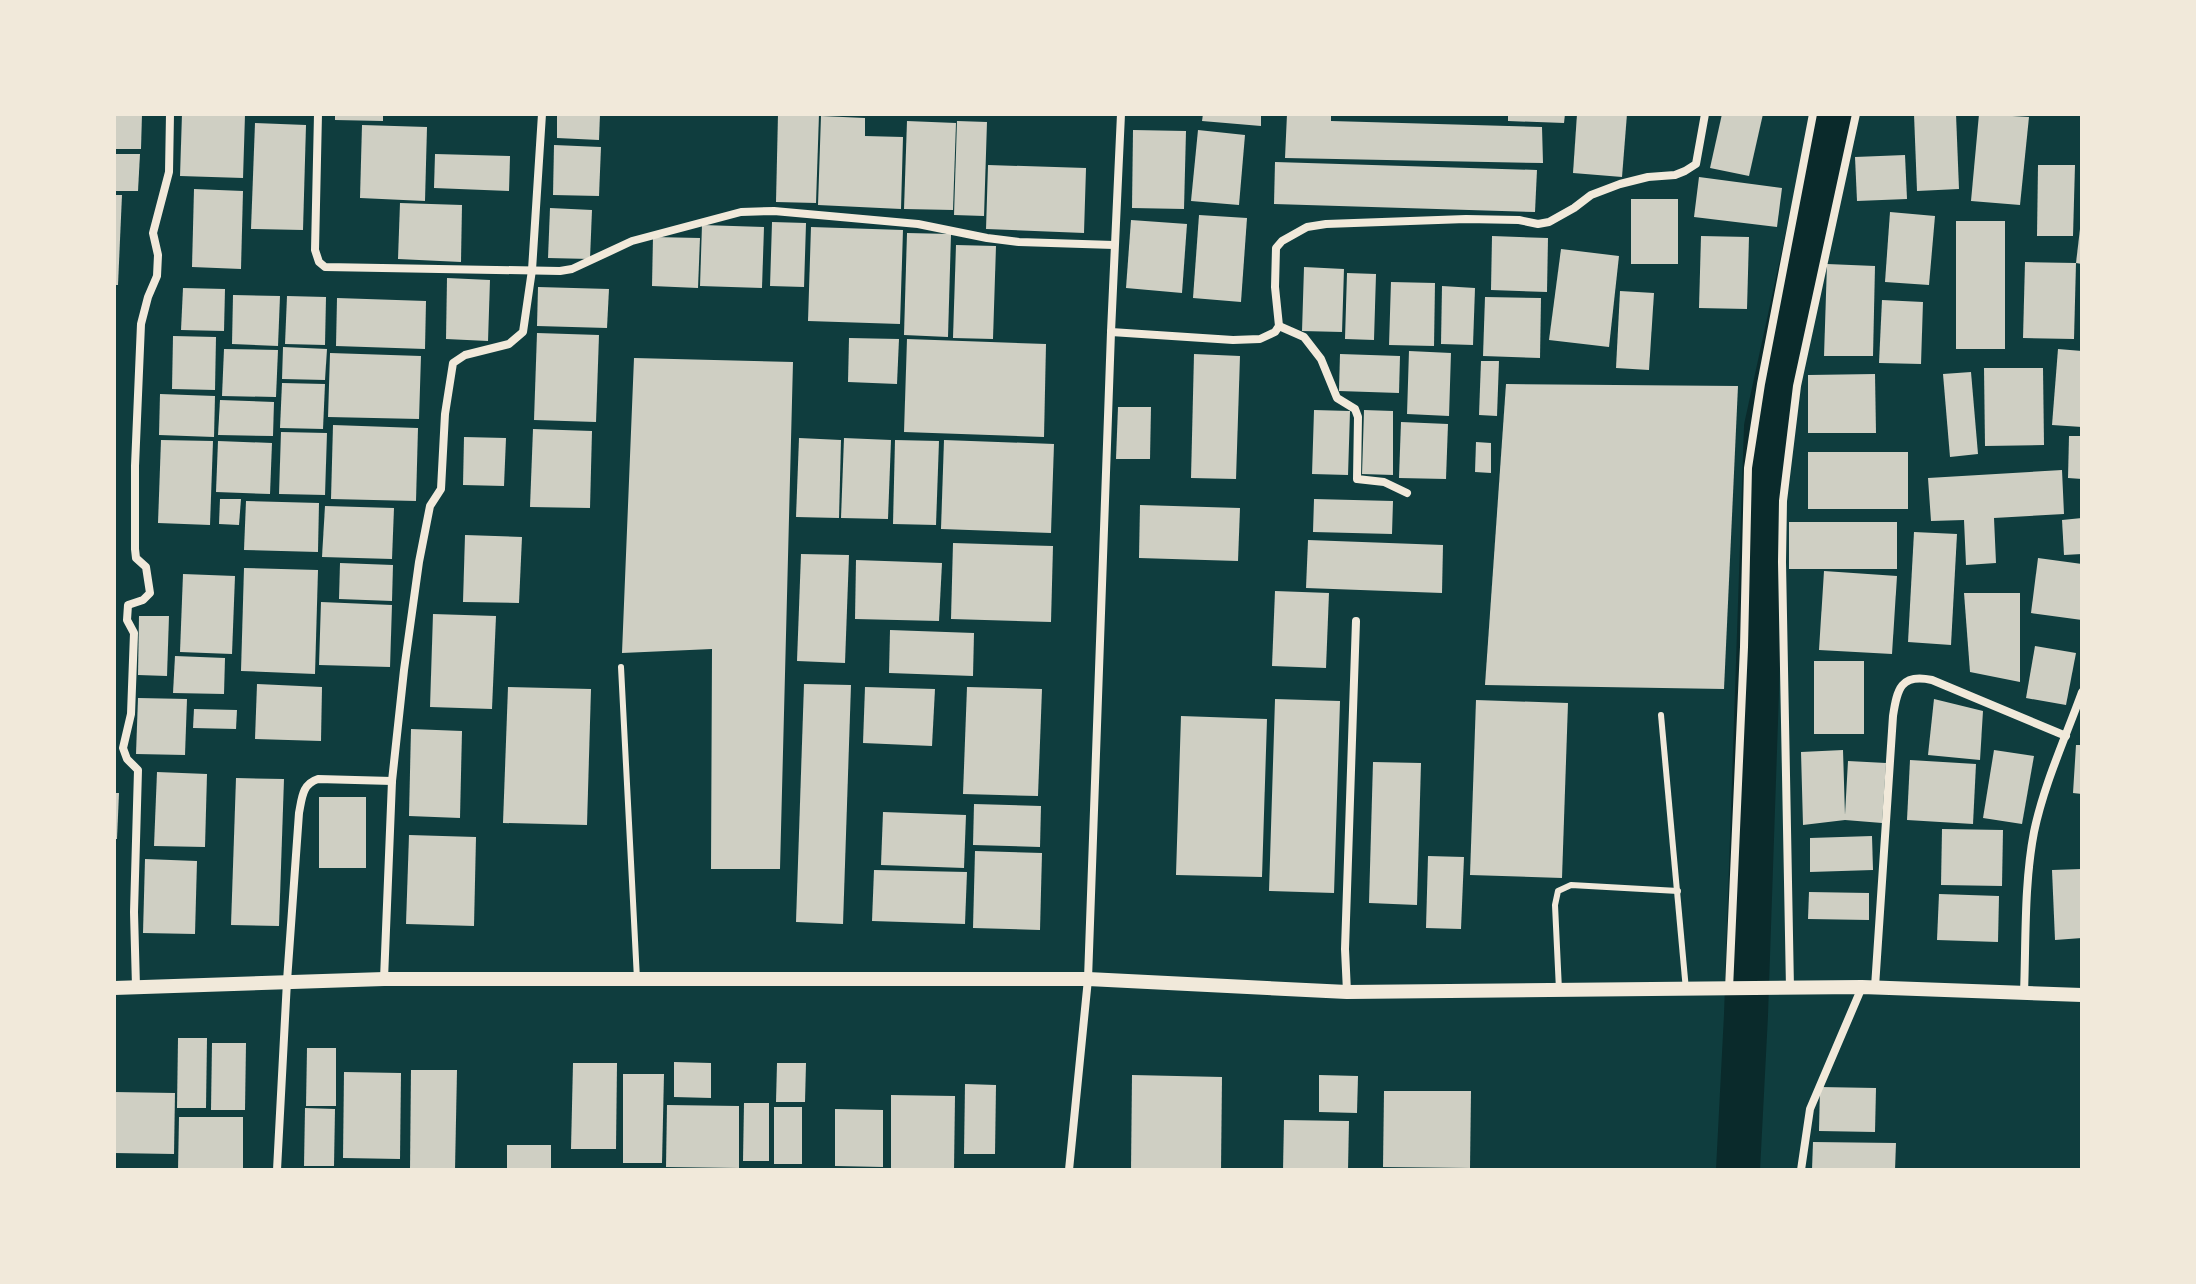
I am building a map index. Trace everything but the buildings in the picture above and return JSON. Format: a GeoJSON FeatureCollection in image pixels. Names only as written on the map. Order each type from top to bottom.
{"type":"FeatureCollection","features":[{"type":"Feature","properties":{"kind":"street"},"geometry":{"type":"LineString","coordinates":[[136,987],[134,912],[138,770],[127,759],[123,748],[131,714],[134,633],[127,613],[128,605],[143,600],[150,593],[146,567],[136,558],[135,549],[136,437],[141,324],[157,276],[158,255],[153,233],[169,172],[170,114]]}},
{"type":"Feature","properties":{"kind":"street"},"geometry":{"type":"LineString","coordinates":[[318,114],[315,250],[319,262],[325,267],[560,271],[572,269],[632,241],[741,212],[774,211],[918,224],[1019,242],[1114,245]]}},
{"type":"Feature","properties":{"kind":"street"},"geometry":{"type":"LineString","coordinates":[[384,979],[392,781],[404,670],[430,506],[441,489],[445,414],[453,363],[465,355],[509,344],[523,332],[532,270],[542,114]]}},
{"type":"Feature","properties":{"kind":"street"},"geometry":{"type":"LineString","coordinates":[[1069,1170],[1088,979],[1121,114]]}},
{"type":"Feature","properties":{"kind":"street"},"geometry":{"type":"LineString","coordinates":[[1111,332],[1260,339],[1275,332],[1279,326],[1275,287],[1276,248],[1282,241],[1307,227],[1466,219],[1549,222],[1591,195],[1648,177],[1675,175],[1696,164],[1705,114]]}},
{"type":"Feature","properties":{"kind":"street"},"geometry":{"type":"LineString","coordinates":[[1733,988],[1748,468],[1813,114]]}},
{"type":"Feature","properties":{"kind":"street"},"geometry":{"type":"LineString","coordinates":[[1788,988],[1783,501],[1797,386],[1856,114]]}},
{"type":"Feature","properties":{"kind":"street"},"geometry":{"type":"LineString","coordinates":[[1279,326],[1304,337],[1321,359],[1337,398],[1355,409],[1358,417],[1357,479],[1384,482],[1407,493]]}},
{"type":"Feature","properties":{"kind":"street"},"geometry":{"type":"LineString","coordinates":[[1347,992],[1345,949],[1356,621]]}},
{"type":"Feature","properties":{"kind":"street"},"geometry":{"type":"LineString","coordinates":[[1801,1170],[1810,1109],[1869,987],[1893,716],[1901,685],[1917,677],[1932,680],[2066,736]]}},
{"type":"Feature","properties":{"kind":"street"},"geometry":{"type":"LineString","coordinates":[[2024,993],[2027,899],[2034,835],[2045,788],[2082,692]]}},
{"type":"Feature","properties":{"kind":"street"},"geometry":{"type":"LineString","coordinates":[[277,1170],[287,981],[299,813],[304,790],[311,781],[318,779],[392,781]]}},
{"type":"Feature","properties":{"kind":"street"},"geometry":{"type":"LineString","coordinates":[[114,988],[384,979],[1088,979],[1347,992],[1869,987],[2082,995]]}},
{"type":"Feature","properties":{"kind":"lane"},"geometry":{"type":"LineString","coordinates":[[621,667],[637,979]]}},
{"type":"Feature","properties":{"kind":"lane"},"geometry":{"type":"LineString","coordinates":[[1661,715],[1686,990]]}},
{"type":"Feature","properties":{"kind":"lane"},"geometry":{"type":"LineString","coordinates":[[1559,990],[1555,905],[1558,891],[1571,885],[1678,891]]}},
{"type":"Feature","properties":{"kind":"waterway"},"geometry":{"type":"LineString","coordinates":[[1738,1170],[1766,427],[1834,114]]}}]}
